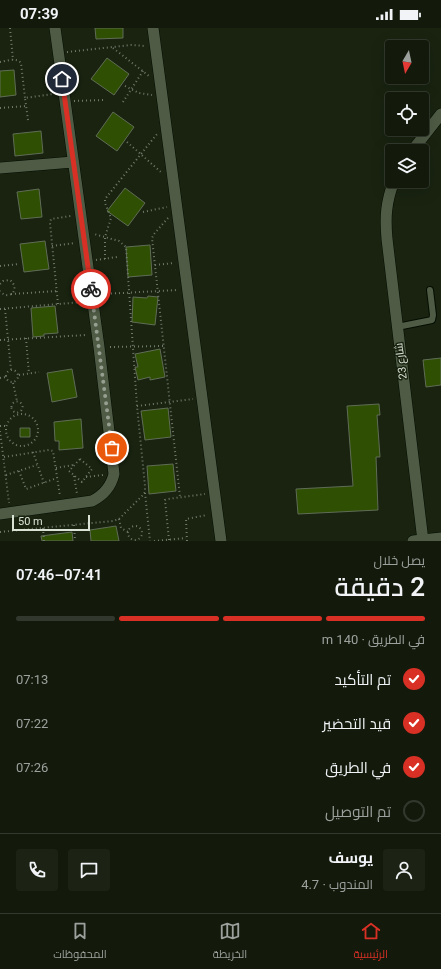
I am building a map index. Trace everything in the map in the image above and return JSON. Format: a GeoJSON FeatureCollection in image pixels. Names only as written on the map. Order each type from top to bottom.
{"type":"FeatureCollection","features":[{"type":"Feature","properties":{"kind":"street"},"geometry":{"type":"LineString","coordinates":[[5,514],[92,501],[107,491],[112,483],[114,474],[99,347],[55,28]]}},
{"type":"Feature","properties":{"kind":"street"},"geometry":{"type":"LineString","coordinates":[[153,28],[221,541]]}},
{"type":"Feature","properties":{"kind":"street"},"geometry":{"type":"LineString","coordinates":[[417,144],[441,114]]}},
{"type":"Feature","properties":{"kind":"street"},"geometry":{"type":"LineString","coordinates":[[0,168],[73,162]]}},
{"type":"Feature","properties":{"kind":"street","name":"شارع 23"},"geometry":{"type":"LineString","coordinates":[[392,188],[385,217],[419,541]]}},
{"type":"Feature","properties":{"kind":"street"},"geometry":{"type":"LineString","coordinates":[[419,541],[441,538]]}},
{"type":"Feature","properties":{"kind":"lane"},"geometry":{"type":"LineString","coordinates":[[397,327],[432,320],[433,315],[430,290]]}},
{"type":"Feature","properties":{"kind":"path"},"geometry":{"type":"LineString","coordinates":[[10,28],[13,60]]}},
{"type":"Feature","properties":{"kind":"path"},"geometry":{"type":"LineString","coordinates":[[58,53],[130,45],[155,47]]}},
{"type":"Feature","properties":{"kind":"path"},"geometry":{"type":"LineString","coordinates":[[112,47],[143,71],[161,91]]}},
{"type":"Feature","properties":{"kind":"path"},"geometry":{"type":"LineString","coordinates":[[0,62],[13,60],[20,61],[21,63],[28,120]]}},
{"type":"Feature","properties":{"kind":"path"},"geometry":{"type":"LineString","coordinates":[[123,102],[143,71]]}},
{"type":"Feature","properties":{"kind":"path"},"geometry":{"type":"LineString","coordinates":[[125,86],[138,93],[161,91]]}},
{"type":"Feature","properties":{"kind":"path"},"geometry":{"type":"LineString","coordinates":[[25,98],[64,96],[103,100]]}},
{"type":"Feature","properties":{"kind":"path"},"geometry":{"type":"LineString","coordinates":[[0,108],[26,106]]}},
{"type":"Feature","properties":{"kind":"path"},"geometry":{"type":"LineString","coordinates":[[105,258],[105,237],[110,218],[105,201],[165,123]]}},
{"type":"Feature","properties":{"kind":"path"},"geometry":{"type":"LineString","coordinates":[[127,142],[173,183]]}},
{"type":"Feature","properties":{"kind":"path"},"geometry":{"type":"LineString","coordinates":[[143,212],[176,207]]}},
{"type":"Feature","properties":{"kind":"path"},"geometry":{"type":"LineString","coordinates":[[176,207],[152,236],[180,497]]}},
{"type":"Feature","properties":{"kind":"path"},"geometry":{"type":"LineString","coordinates":[[58,304],[50,223],[51,220],[81,215]]}},
{"type":"Feature","properties":{"kind":"path"},"geometry":{"type":"LineString","coordinates":[[52,246],[84,242]]}},
{"type":"Feature","properties":{"kind":"path"},"geometry":{"type":"LineString","coordinates":[[87,261],[117,257]]}},
{"type":"Feature","properties":{"kind":"path"},"geometry":{"type":"LineString","coordinates":[[155,265],[184,261]]}},
{"type":"Feature","properties":{"kind":"path"},"geometry":{"type":"LineString","coordinates":[[0,266],[19,264]]}},
{"type":"Feature","properties":{"kind":"path"},"geometry":{"type":"LineString","coordinates":[[0,284],[6,280],[12,282],[14,289],[11,294]]}},
{"type":"Feature","properties":{"kind":"path"},"geometry":{"type":"LineString","coordinates":[[0,291],[4,295],[57,290]]}},
{"type":"Feature","properties":{"kind":"path"},"geometry":{"type":"LineString","coordinates":[[0,309],[58,304],[92,298],[158,291],[187,290]]}},
{"type":"Feature","properties":{"kind":"path"},"geometry":{"type":"LineString","coordinates":[[5,309],[11,370]]}},
{"type":"Feature","properties":{"kind":"path"},"geometry":{"type":"LineString","coordinates":[[0,340],[97,334]]}},
{"type":"Feature","properties":{"kind":"path"},"geometry":{"type":"LineString","coordinates":[[26,338],[29,374]]}},
{"type":"Feature","properties":{"kind":"path"},"geometry":{"type":"LineString","coordinates":[[99,347],[164,346]]}},
{"type":"Feature","properties":{"kind":"path"},"geometry":{"type":"LineString","coordinates":[[11,370],[16,371],[19,375]]}},
{"type":"Feature","properties":{"kind":"path"},"geometry":{"type":"LineString","coordinates":[[0,378],[6,376],[7,372],[11,370]]}},
{"type":"Feature","properties":{"kind":"path"},"geometry":{"type":"LineString","coordinates":[[19,375],[39,372]]}},
{"type":"Feature","properties":{"kind":"path"},"geometry":{"type":"LineString","coordinates":[[13,382],[17,380],[19,375]]}},
{"type":"Feature","properties":{"kind":"path"},"geometry":{"type":"LineString","coordinates":[[6,376],[8,381],[13,382]]}},
{"type":"Feature","properties":{"kind":"path"},"geometry":{"type":"LineString","coordinates":[[13,382],[17,401]]}},
{"type":"Feature","properties":{"kind":"path"},"geometry":{"type":"LineString","coordinates":[[137,406],[202,398]]}},
{"type":"Feature","properties":{"kind":"path"},"geometry":{"type":"LineString","coordinates":[[17,401],[14,402],[12,406],[13,411],[18,413],[30,416],[37,425],[36,437],[32,443],[20,446],[13,443],[8,438],[6,426],[10,420],[18,413],[22,409],[22,403],[17,401]]}},
{"type":"Feature","properties":{"kind":"path"},"geometry":{"type":"LineString","coordinates":[[0,426],[6,426]]}},
{"type":"Feature","properties":{"kind":"path"},"geometry":{"type":"LineString","coordinates":[[0,431],[6,475],[5,514]]}},
{"type":"Feature","properties":{"kind":"path"},"geometry":{"type":"LineString","coordinates":[[4,457],[49,450],[53,451],[62,505]]}},
{"type":"Feature","properties":{"kind":"path"},"geometry":{"type":"LineString","coordinates":[[33,452],[44,483]]}},
{"type":"Feature","properties":{"kind":"path"},"geometry":{"type":"LineString","coordinates":[[80,459],[92,469],[82,482],[69,471],[74,465],[80,459]]}},
{"type":"Feature","properties":{"kind":"path"},"geometry":{"type":"LineString","coordinates":[[6,475],[37,465]]}},
{"type":"Feature","properties":{"kind":"path"},"geometry":{"type":"LineString","coordinates":[[56,468],[74,465]]}},
{"type":"Feature","properties":{"kind":"path"},"geometry":{"type":"LineString","coordinates":[[19,471],[26,489],[57,478]]}},
{"type":"Feature","properties":{"kind":"path"},"geometry":{"type":"LineString","coordinates":[[86,477],[114,474]]}},
{"type":"Feature","properties":{"kind":"path"},"geometry":{"type":"LineString","coordinates":[[74,475],[78,503]]}},
{"type":"Feature","properties":{"kind":"path"},"geometry":{"type":"LineString","coordinates":[[145,492],[150,541]]}},
{"type":"Feature","properties":{"kind":"path"},"geometry":{"type":"LineString","coordinates":[[169,540],[164,502],[168,499],[214,493]]}},
{"type":"Feature","properties":{"kind":"path"},"geometry":{"type":"LineString","coordinates":[[154,541],[187,540],[186,519],[217,514]]}},
{"type":"Feature","properties":{"kind":"path"},"geometry":{"type":"LineString","coordinates":[[119,519],[121,528],[128,532],[128,535],[133,539],[139,539],[142,533],[140,528],[134,526],[131,527],[128,532]]}},
{"type":"Feature","properties":{"kind":"path"},"geometry":{"type":"LineString","coordinates":[[74,526],[75,541]]}},
{"type":"Feature","properties":{"kind":"path"},"geometry":{"type":"LineString","coordinates":[[43,528],[44,541]]}},
{"type":"Feature","properties":{"kind":"building"},"geometry":{"type":"Polygon","coordinates":[[[95,28],[123,28],[123,38],[96,39],[95,28]]]}},
{"type":"Feature","properties":{"kind":"building"},"geometry":{"type":"Polygon","coordinates":[[[107,58],[129,74],[114,95],[91,79],[107,58]]]}},
{"type":"Feature","properties":{"kind":"building"},"geometry":{"type":"Polygon","coordinates":[[[14,70],[16,95],[0,97],[0,71],[14,70]]]}},
{"type":"Feature","properties":{"kind":"building"},"geometry":{"type":"Polygon","coordinates":[[[113,112],[134,127],[117,151],[96,136],[113,112]]]}},
{"type":"Feature","properties":{"kind":"building"},"geometry":{"type":"Polygon","coordinates":[[[41,131],[43,153],[15,156],[13,134],[41,131]]]}},
{"type":"Feature","properties":{"kind":"building"},"geometry":{"type":"Polygon","coordinates":[[[125,188],[145,203],[128,226],[107,211],[125,188]]]}},
{"type":"Feature","properties":{"kind":"building"},"geometry":{"type":"Polygon","coordinates":[[[39,189],[42,217],[21,219],[17,192],[39,189]]]}},
{"type":"Feature","properties":{"kind":"building"},"geometry":{"type":"Polygon","coordinates":[[[45,241],[49,269],[24,272],[20,244],[45,241]]]}},
{"type":"Feature","properties":{"kind":"building"},"geometry":{"type":"Polygon","coordinates":[[[150,245],[152,275],[128,277],[126,247],[150,245]]]}},
{"type":"Feature","properties":{"kind":"building"},"geometry":{"type":"Polygon","coordinates":[[[148,296],[158,297],[155,325],[132,322],[133,297],[147,298],[148,296]]]}},
{"type":"Feature","properties":{"kind":"building"},"geometry":{"type":"Polygon","coordinates":[[[55,306],[58,333],[44,334],[44,336],[33,337],[31,308],[55,306]]]}},
{"type":"Feature","properties":{"kind":"building"},"geometry":{"type":"Polygon","coordinates":[[[160,349],[165,377],[150,380],[150,377],[138,380],[135,367],[138,367],[135,354],[160,349]]]}},
{"type":"Feature","properties":{"kind":"building"},"geometry":{"type":"Polygon","coordinates":[[[441,358],[441,385],[426,387],[423,360],[441,358]]]}},
{"type":"Feature","properties":{"kind":"building"},"geometry":{"type":"Polygon","coordinates":[[[72,369],[77,397],[52,402],[47,373],[72,369]]]}},
{"type":"Feature","properties":{"kind":"building"},"geometry":{"type":"Polygon","coordinates":[[[379,404],[380,415],[377,415],[380,457],[376,457],[378,510],[298,514],[296,489],[353,486],[347,406],[379,404]]]}},
{"type":"Feature","properties":{"kind":"building"},"geometry":{"type":"Polygon","coordinates":[[[168,408],[171,437],[145,440],[141,411],[168,408]]]}},
{"type":"Feature","properties":{"kind":"building"},"geometry":{"type":"Polygon","coordinates":[[[81,419],[83,448],[59,450],[59,441],[55,441],[54,422],[81,419]]]}},
{"type":"Feature","properties":{"kind":"building"},"geometry":{"type":"Polygon","coordinates":[[[20,428],[30,428],[30,437],[20,437],[20,428]]]}},
{"type":"Feature","properties":{"kind":"building"},"geometry":{"type":"Polygon","coordinates":[[[173,464],[176,491],[149,494],[147,466],[173,464]]]}},
{"type":"Feature","properties":{"kind":"building"},"geometry":{"type":"Polygon","coordinates":[[[116,526],[119,541],[91,541],[90,530],[116,526]]]}},
{"type":"Feature","properties":{"kind":"building"},"geometry":{"type":"Polygon","coordinates":[[[72,532],[73,541],[42,541],[41,536],[72,532]]]}},
{"type":"Feature","properties":{"kind":"way so far"},"geometry":{"type":"LineString","coordinates":[[91,289],[112,448]]}},
{"type":"Feature","properties":{"kind":"route"},"geometry":{"type":"LineString","coordinates":[[62,79],[91,289]]}}]}
